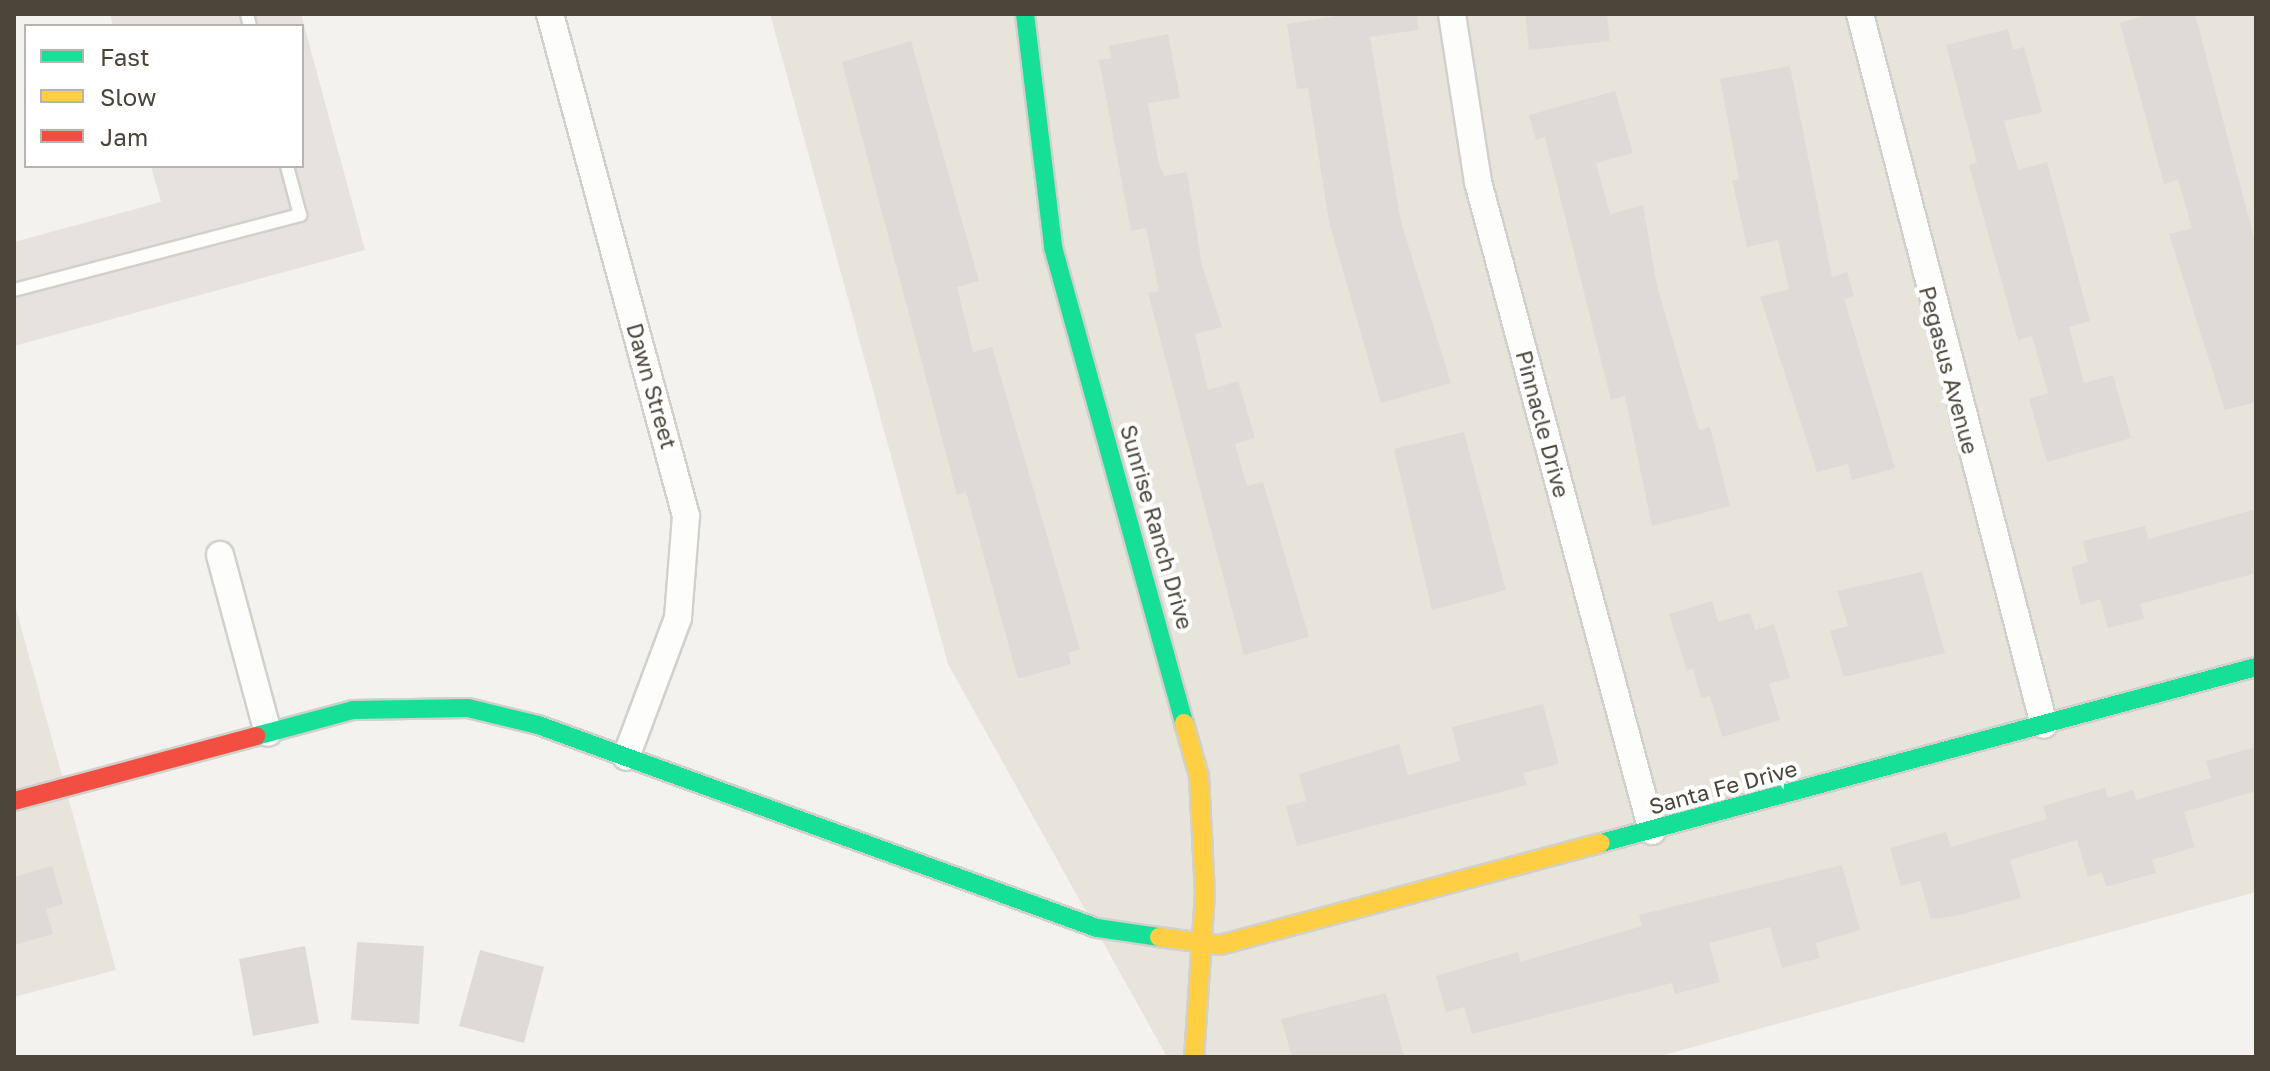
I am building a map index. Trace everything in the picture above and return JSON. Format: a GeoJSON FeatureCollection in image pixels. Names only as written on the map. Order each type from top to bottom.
{"type":"FeatureCollection","features":[{"type":"Feature","properties":{"kind":"street","name":"Dawn Street"},"geometry":{"type":"LineString","coordinates":[[550,14],[686,516],[678,618],[626,757]]}},
{"type":"Feature","properties":{"kind":"street","name":"Sunrise Ranch Drive"},"geometry":{"type":"LineString","coordinates":[[1025,14],[1053,247],[1199,776],[1202,945],[1194,1057]]}},
{"type":"Feature","properties":{"kind":"street","name":"Pinnacle Drive"},"geometry":{"type":"LineString","coordinates":[[1452,14],[1478,182],[1652,831]]}},
{"type":"Feature","properties":{"kind":"street","name":"Pegasus Avenue"},"geometry":{"type":"LineString","coordinates":[[1860,14],[2044,725]]}},
{"type":"Feature","properties":{"kind":"street"},"geometry":{"type":"LineString","coordinates":[[220,555],[268,733]]}},
{"type":"Feature","properties":{"kind":"street","name":"Santa Fe Drive"},"geometry":{"type":"LineString","coordinates":[[14,801],[353,710],[432,705],[503,715],[1097,928],[1202,945],[1265,939],[2256,667]]}},
{"type":"Feature","properties":{"kind":"lane"},"geometry":{"type":"LineString","coordinates":[[14,290],[300,215],[288,168]]}},
{"type":"Feature","properties":{"kind":"shaded area"},"geometry":{"type":"Polygon","coordinates":[[[110,14],[301,14],[304,24],[112,24],[110,14]]]}},
{"type":"Feature","properties":{"kind":"shaded area"},"geometry":{"type":"Polygon","coordinates":[[[770,14],[2256,14],[2256,892],[1657,1057],[1167,1057],[948,664],[770,14]]]}},
{"type":"Feature","properties":{"kind":"shaded area"},"geometry":{"type":"Polygon","coordinates":[[[304,25],[365,250],[14,346],[14,242],[161,202],[152,168],[304,168],[304,25]]]}},
{"type":"Feature","properties":{"kind":"shaded area"},"geometry":{"type":"Polygon","coordinates":[[[14,602],[116,970],[14,997],[14,602]]]}},
{"type":"Feature","properties":{"kind":"building"},"geometry":{"type":"Polygon","coordinates":[[[1350,14],[1417,14],[1418,30],[1370,37],[1401,222],[1451,383],[1381,403],[1329,222],[1308,88],[1297,89],[1287,24],[1350,14]]]}},
{"type":"Feature","properties":{"kind":"building"},"geometry":{"type":"Polygon","coordinates":[[[1525,14],[1607,14],[1610,41],[1529,50],[1525,14]]]}},
{"type":"Feature","properties":{"kind":"building"},"geometry":{"type":"Polygon","coordinates":[[[2150,14],[2195,14],[2256,245],[2256,402],[2225,410],[2169,234],[2192,228],[2178,180],[2164,184],[2120,23],[2150,14]]]}},
{"type":"Feature","properties":{"kind":"building"},"geometry":{"type":"Polygon","coordinates":[[[2008,29],[2013,50],[2024,47],[2042,112],[2004,121],[2018,170],[2047,162],[2090,321],[2069,327],[2084,383],[2113,375],[2131,438],[2047,462],[2029,399],[2048,393],[2032,336],[2018,340],[1969,165],[1977,163],[1946,45],[2008,29]]]}},
{"type":"Feature","properties":{"kind":"building"},"geometry":{"type":"Polygon","coordinates":[[[1168,34],[1180,98],[1148,103],[1158,160],[1164,176],[1187,172],[1202,265],[1222,327],[1195,334],[1208,390],[1238,381],[1255,438],[1235,444],[1247,486],[1263,482],[1309,637],[1244,655],[1148,293],[1159,291],[1146,228],[1131,231],[1099,60],[1111,58],[1109,46],[1168,34]]]}},
{"type":"Feature","properties":{"kind":"building"},"geometry":{"type":"Polygon","coordinates":[[[911,41],[979,281],[957,287],[973,352],[992,347],[1080,649],[1068,653],[1071,664],[1018,679],[966,492],[957,495],[842,62],[911,41]]]}},
{"type":"Feature","properties":{"kind":"building"},"geometry":{"type":"Polygon","coordinates":[[[1790,66],[1832,277],[1847,272],[1854,296],[1844,299],[1895,468],[1852,480],[1848,464],[1817,472],[1760,297],[1789,289],[1778,240],[1747,247],[1732,180],[1739,179],[1720,79],[1790,66]]]}},
{"type":"Feature","properties":{"kind":"building"},"geometry":{"type":"Polygon","coordinates":[[[1615,91],[1633,153],[1596,163],[1610,214],[1643,205],[1657,286],[1699,430],[1710,427],[1730,506],[1652,526],[1625,396],[1611,400],[1545,137],[1536,140],[1529,115],[1615,91]]]}},
{"type":"Feature","properties":{"kind":"building"},"geometry":{"type":"Polygon","coordinates":[[[1464,432],[1506,590],[1432,610],[1394,449],[1464,432]]]}},
{"type":"Feature","properties":{"kind":"building"},"geometry":{"type":"Polygon","coordinates":[[[2256,509],[2256,573],[2140,604],[2144,619],[2108,628],[2100,599],[2081,605],[2071,567],[2088,562],[2083,541],[2145,526],[2148,539],[2256,509]]]}},
{"type":"Feature","properties":{"kind":"building"},"geometry":{"type":"Polygon","coordinates":[[[1922,572],[1945,653],[1844,677],[1830,631],[1848,626],[1837,591],[1922,572]]]}},
{"type":"Feature","properties":{"kind":"building"},"geometry":{"type":"Polygon","coordinates":[[[1712,601],[1718,622],[1750,613],[1755,630],[1774,624],[1790,678],[1769,684],[1780,720],[1722,737],[1710,696],[1701,698],[1693,669],[1687,671],[1669,614],[1712,601]]]}},
{"type":"Feature","properties":{"kind":"building"},"geometry":{"type":"Polygon","coordinates":[[[1543,704],[1559,764],[1523,773],[1527,785],[1297,846],[1286,806],[1306,801],[1299,774],[1399,744],[1408,775],[1460,761],[1452,727],[1543,704]]]}},
{"type":"Feature","properties":{"kind":"building"},"geometry":{"type":"Polygon","coordinates":[[[2256,747],[2256,791],[2184,812],[2195,847],[2152,860],[2156,873],[2106,887],[2102,872],[2088,877],[2077,840],[2010,860],[2021,898],[1955,916],[1931,919],[1920,881],[1901,886],[1890,848],[1946,832],[1951,847],[2047,819],[2043,806],[2105,788],[2108,798],[2133,790],[2136,800],[2211,778],[2206,761],[2256,747]]]}},
{"type":"Feature","properties":{"kind":"building"},"geometry":{"type":"Polygon","coordinates":[[[1842,865],[1860,930],[1816,943],[1820,958],[1782,968],[1770,927],[1709,943],[1720,982],[1675,994],[1672,983],[1472,1034],[1464,1007],[1446,1012],[1436,976],[1518,952],[1521,962],[1642,926],[1639,915],[1842,865]]]}},
{"type":"Feature","properties":{"kind":"building"},"geometry":{"type":"Polygon","coordinates":[[[52,866],[63,904],[46,909],[53,934],[14,945],[14,877],[52,866]]]}},
{"type":"Feature","properties":{"kind":"building"},"geometry":{"type":"Polygon","coordinates":[[[357,942],[424,946],[419,1024],[351,1020],[357,942]]]}},
{"type":"Feature","properties":{"kind":"building"},"geometry":{"type":"Polygon","coordinates":[[[305,946],[319,1023],[253,1036],[239,959],[305,946]]]}},
{"type":"Feature","properties":{"kind":"building"},"geometry":{"type":"Polygon","coordinates":[[[480,950],[544,967],[524,1043],[459,1026],[480,950]]]}},
{"type":"Feature","properties":{"kind":"building"},"geometry":{"type":"Polygon","coordinates":[[[1386,993],[1404,1057],[1292,1057],[1281,1019],[1386,993]]]}},
{"type":"Feature","properties":{"kind":"traffic: fast"},"geometry":{"type":"LineString","coordinates":[[1025,14],[1053,247],[1184,723]]}},
{"type":"Feature","properties":{"kind":"traffic: fast"},"geometry":{"type":"LineString","coordinates":[[1601,843],[2256,667]]}},
{"type":"Feature","properties":{"kind":"traffic: fast"},"geometry":{"type":"LineString","coordinates":[[256,736],[353,710],[468,708],[538,725],[1097,928],[1159,937]]}},
{"type":"Feature","properties":{"kind":"traffic: slow"},"geometry":{"type":"LineString","coordinates":[[1184,723],[1199,776],[1205,893],[1194,1057]]}},
{"type":"Feature","properties":{"kind":"traffic: slow"},"geometry":{"type":"LineString","coordinates":[[1159,937],[1220,945],[1601,843]]}},
{"type":"Feature","properties":{"kind":"traffic: jam"},"geometry":{"type":"LineString","coordinates":[[14,801],[256,736]]}}]}
